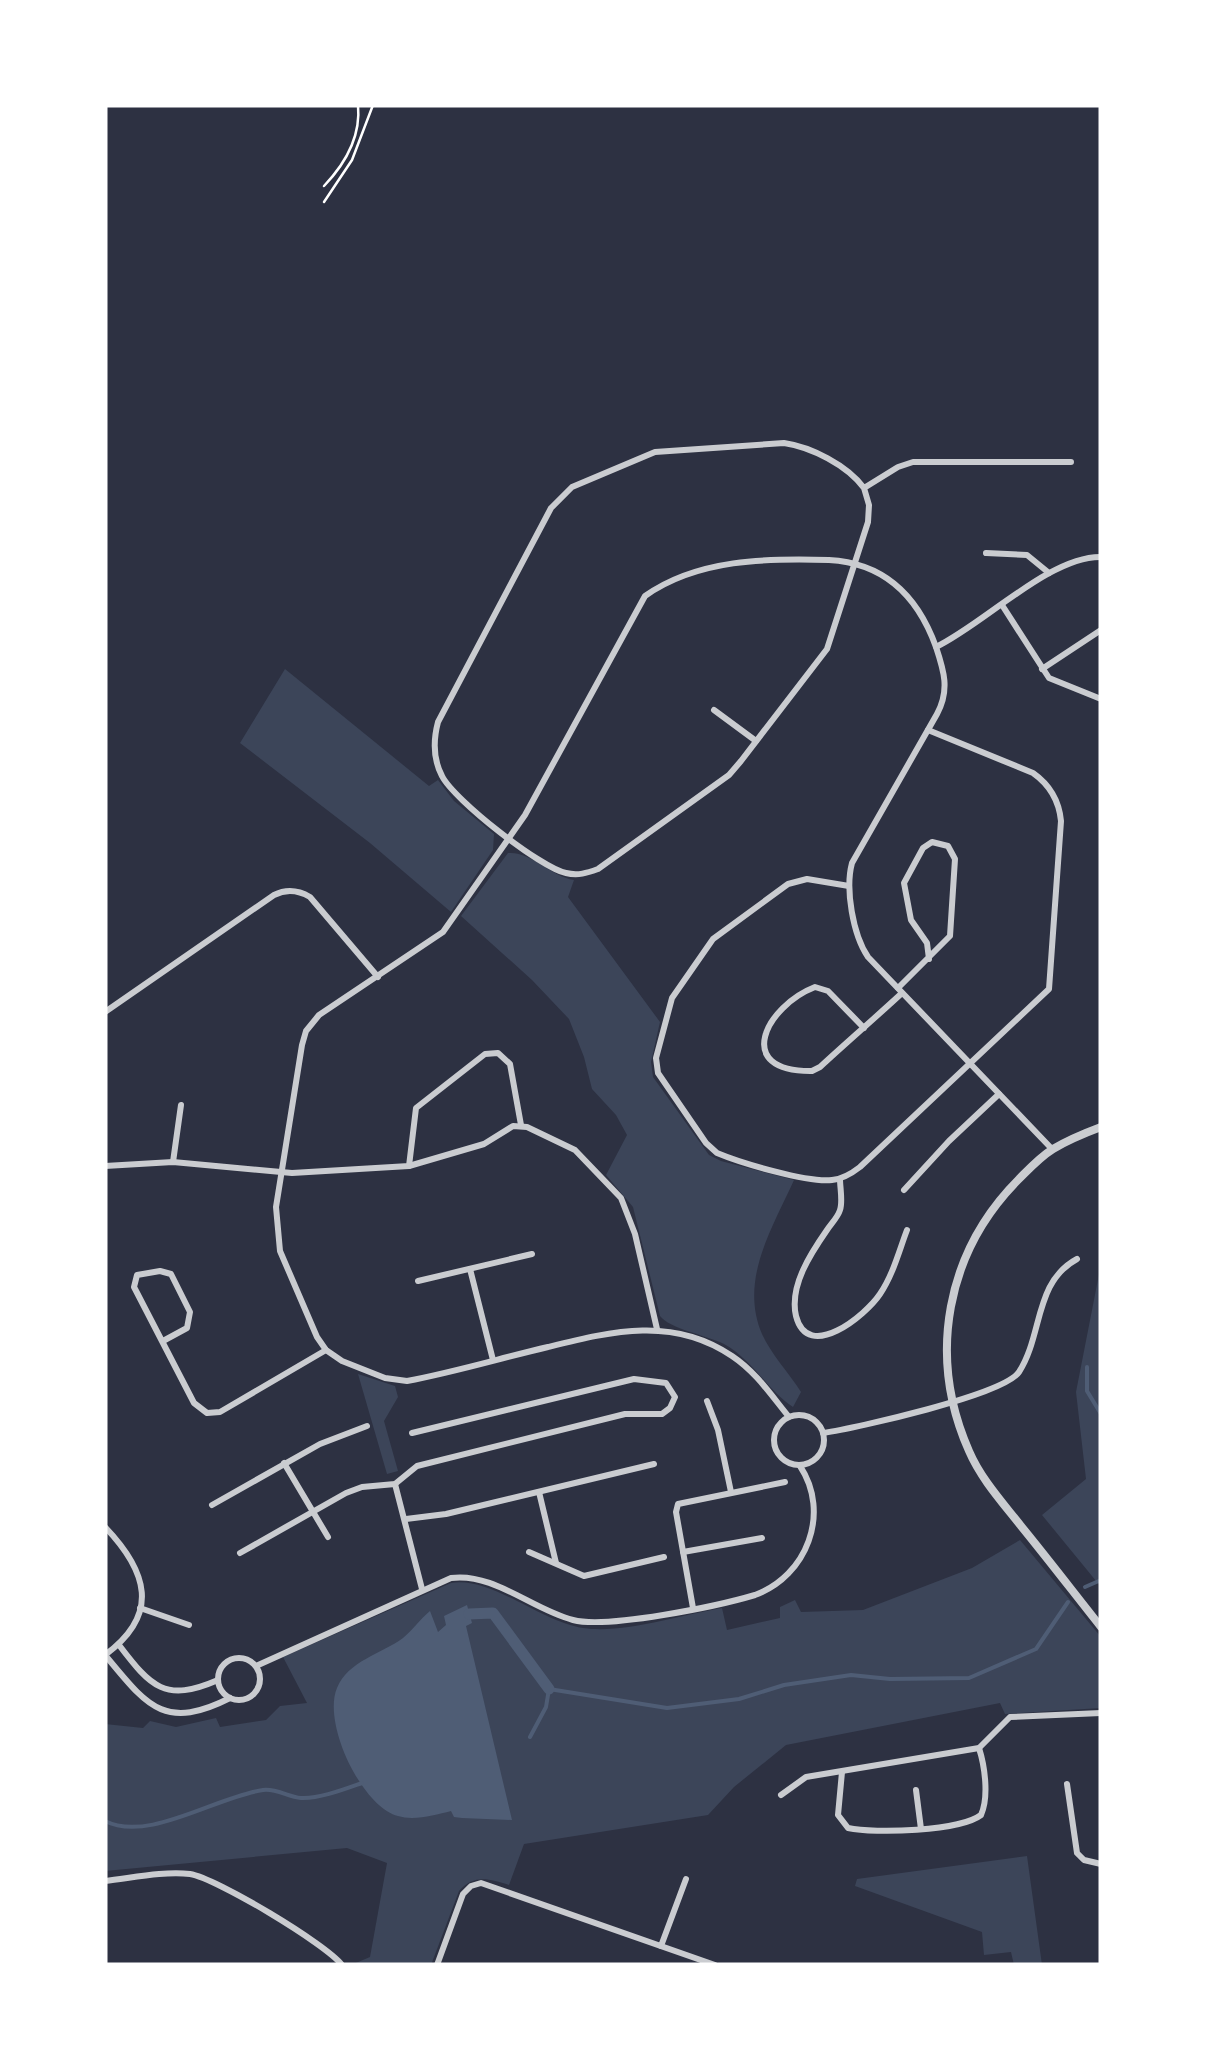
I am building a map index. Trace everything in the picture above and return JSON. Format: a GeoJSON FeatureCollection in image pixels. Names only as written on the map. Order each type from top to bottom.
{"type":"FeatureCollection","features":[{"type":"Feature","properties":{"kind":"street"},"geometry":{"type":"LineString","coordinates":[[784,444],[802,447],[847,470],[864,488],[868,522],[827,649],[728,775],[591,872],[577,874],[560,872],[509,838],[450,789],[436,763],[435,732],[551,508],[563,493],[655,452],[784,444]]}},
{"type":"Feature","properties":{"kind":"street"},"geometry":{"type":"LineString","coordinates":[[864,488],[913,462],[1071,462]]}},
{"type":"Feature","properties":{"kind":"street"},"geometry":{"type":"LineString","coordinates":[[986,552],[1027,555],[1048,573]]}},
{"type":"Feature","properties":{"kind":"street"},"geometry":{"type":"LineString","coordinates":[[936,647],[1048,573],[1079,559],[1101,557]]}},
{"type":"Feature","properties":{"kind":"street"},"geometry":{"type":"LineString","coordinates":[[789,1417],[762,1382],[732,1355],[696,1337],[657,1329],[615,1331],[400,1381],[342,1361],[326,1350],[278,1242],[275,1216],[306,1031],[319,1015],[443,932],[509,838],[645,596],[712,566],[818,559],[854,565],[886,577],[922,612],[946,688],[941,706],[850,869],[849,886],[860,944],[1052,1149]]}},
{"type":"Feature","properties":{"kind":"street"},"geometry":{"type":"LineString","coordinates":[[1002,605],[1052,680],[1101,699]]}},
{"type":"Feature","properties":{"kind":"street"},"geometry":{"type":"LineString","coordinates":[[1042,669],[1101,630]]}},
{"type":"Feature","properties":{"kind":"street"},"geometry":{"type":"LineString","coordinates":[[714,710],[756,741]]}},
{"type":"Feature","properties":{"kind":"street"},"geometry":{"type":"LineString","coordinates":[[849,886],[797,880],[713,938],[672,998],[656,1058],[661,1081],[706,1144],[717,1153],[813,1179],[840,1179],[860,1167],[1044,996],[1051,984],[1060,813],[1052,791],[1034,773],[928,730]]}},
{"type":"Feature","properties":{"kind":"street"},"geometry":{"type":"LineString","coordinates":[[864,1028],[828,991],[815,987],[777,1013],[764,1032],[763,1048],[778,1065],[812,1072],[864,1028],[901,991],[950,936],[955,858],[948,846],[932,842],[923,848],[904,883],[911,920],[927,943],[930,958]]}},
{"type":"Feature","properties":{"kind":"street"},"geometry":{"type":"LineString","coordinates":[[105,1012],[286,890],[310,897],[378,977]]}},
{"type":"Feature","properties":{"kind":"street"},"geometry":{"type":"LineString","coordinates":[[409,1166],[416,1108],[485,1054],[498,1054],[510,1064],[521,1126]]}},
{"type":"Feature","properties":{"kind":"street"},"geometry":{"type":"LineString","coordinates":[[904,1190],[1000,1094]]}},
{"type":"Feature","properties":{"kind":"street"},"geometry":{"type":"LineString","coordinates":[[173,1162],[181,1105]]}},
{"type":"Feature","properties":{"kind":"street"},"geometry":{"type":"LineString","coordinates":[[105,1166],[173,1162],[281,1172],[409,1166],[484,1144],[508,1129],[521,1126],[536,1130],[575,1150],[620,1198],[635,1234],[657,1329]]}},
{"type":"Feature","properties":{"kind":"street"},"geometry":{"type":"LineString","coordinates":[[1101,1126],[1052,1149],[998,1200],[978,1228],[960,1266],[947,1324],[946,1363],[952,1402],[969,1454],[1101,1627]]}},
{"type":"Feature","properties":{"kind":"street"},"geometry":{"type":"LineString","coordinates":[[840,1179],[841,1210],[812,1251],[794,1299],[800,1326],[809,1334],[830,1335],[873,1303],[887,1282],[907,1230]]}},
{"type":"Feature","properties":{"kind":"street"},"geometry":{"type":"LineString","coordinates":[[418,1281],[532,1254]]}},
{"type":"Feature","properties":{"kind":"street"},"geometry":{"type":"LineString","coordinates":[[823,1434],[952,1402],[1012,1380],[1049,1285],[1064,1266],[1077,1260]]}},
{"type":"Feature","properties":{"kind":"street"},"geometry":{"type":"LineString","coordinates":[[470,1268],[492,1360]]}},
{"type":"Feature","properties":{"kind":"street"},"geometry":{"type":"LineString","coordinates":[[164,1342],[187,1328],[190,1312],[171,1274],[160,1270],[144,1272],[138,1275],[134,1288],[194,1404],[208,1414],[220,1412],[326,1350]]}},
{"type":"Feature","properties":{"kind":"street"},"geometry":{"type":"LineString","coordinates":[[240,1553],[353,1490],[395,1484],[417,1466],[625,1414],[662,1414],[673,1404],[674,1393],[662,1382],[634,1380],[412,1433]]}},
{"type":"Feature","properties":{"kind":"street"},"geometry":{"type":"LineString","coordinates":[[707,1400],[718,1430],[731,1492]]}},
{"type":"Feature","properties":{"kind":"street"},"geometry":{"type":"LineString","coordinates":[[256,1666],[451,1578],[472,1578],[586,1623],[611,1623],[764,1592],[796,1566],[811,1537],[814,1515],[806,1476],[800,1466],[782,1460],[773,1443],[775,1430],[789,1417],[807,1416],[823,1434],[820,1455],[800,1466]]}},
{"type":"Feature","properties":{"kind":"street"},"geometry":{"type":"LineString","coordinates":[[212,1505],[320,1444],[366,1426]]}},
{"type":"Feature","properties":{"kind":"street"},"geometry":{"type":"LineString","coordinates":[[284,1463],[328,1536]]}},
{"type":"Feature","properties":{"kind":"street"},"geometry":{"type":"LineString","coordinates":[[406,1519],[446,1514],[654,1464]]}},
{"type":"Feature","properties":{"kind":"street"},"geometry":{"type":"LineString","coordinates":[[693,1608],[676,1512],[678,1504],[785,1482]]}},
{"type":"Feature","properties":{"kind":"street"},"geometry":{"type":"LineString","coordinates":[[395,1484],[422,1590]]}},
{"type":"Feature","properties":{"kind":"street"},"geometry":{"type":"LineString","coordinates":[[540,1492],[556,1565]]}},
{"type":"Feature","properties":{"kind":"street"},"geometry":{"type":"LineString","coordinates":[[105,1527],[129,1552],[141,1584],[140,1608],[130,1631],[105,1655],[134,1690],[156,1708],[175,1713],[214,1706],[230,1698],[244,1699],[256,1692],[260,1679],[256,1666],[247,1660],[232,1659],[220,1670],[218,1680],[230,1698]]}},
{"type":"Feature","properties":{"kind":"street"},"geometry":{"type":"LineString","coordinates":[[683,1552],[762,1538]]}},
{"type":"Feature","properties":{"kind":"street"},"geometry":{"type":"LineString","coordinates":[[528,1552],[588,1576],[664,1557]]}},
{"type":"Feature","properties":{"kind":"street"},"geometry":{"type":"LineString","coordinates":[[140,1608],[190,1625]]}},
{"type":"Feature","properties":{"kind":"street"},"geometry":{"type":"LineString","coordinates":[[119,1645],[148,1680],[164,1690],[190,1691],[218,1680]]}},
{"type":"Feature","properties":{"kind":"street"},"geometry":{"type":"LineString","coordinates":[[781,1796],[802,1778],[979,1748],[1010,1717],[1101,1713]]}},
{"type":"Feature","properties":{"kind":"street"},"geometry":{"type":"LineString","coordinates":[[842,1771],[838,1810],[845,1826],[896,1832],[969,1821],[981,1815],[985,1804],[979,1748]]}},
{"type":"Feature","properties":{"kind":"street"},"geometry":{"type":"LineString","coordinates":[[1067,1784],[1075,1849],[1084,1860],[1101,1864]]}},
{"type":"Feature","properties":{"kind":"street"},"geometry":{"type":"LineString","coordinates":[[916,1790],[921,1829]]}},
{"type":"Feature","properties":{"kind":"street"},"geometry":{"type":"LineString","coordinates":[[105,1881],[181,1874],[206,1878],[322,1946],[342,1965]]}},
{"type":"Feature","properties":{"kind":"street"},"geometry":{"type":"LineString","coordinates":[[661,1946],[686,1879]]}},
{"type":"Feature","properties":{"kind":"street"},"geometry":{"type":"LineString","coordinates":[[437,1965],[463,1894],[471,1886],[481,1884],[714,1965]]}},
{"type":"Feature","properties":{"kind":"path"},"geometry":{"type":"LineString","coordinates":[[324,186],[353,143],[358,105]]}},
{"type":"Feature","properties":{"kind":"path"},"geometry":{"type":"LineString","coordinates":[[324,202],[352,160],[374,105]]}},
{"type":"Feature","properties":{"kind":"shaded area"},"geometry":{"type":"Polygon","coordinates":[[[285,669],[429,786],[438,780],[454,801],[494,834],[493,850],[451,912],[370,843],[240,743],[285,669]]]}},
{"type":"Feature","properties":{"kind":"shaded area"},"geometry":{"type":"Polygon","coordinates":[[[508,853],[525,856],[574,880],[568,897],[660,1022],[651,1062],[653,1077],[709,1155],[794,1180],[761,1255],[754,1294],[762,1334],[801,1392],[793,1407],[724,1344],[672,1325],[660,1316],[633,1207],[606,1175],[627,1135],[616,1115],[592,1089],[569,1019],[461,916],[508,853]]]}},
{"type":"Feature","properties":{"kind":"shaded area"},"geometry":{"type":"Polygon","coordinates":[[[1101,1264],[1101,1587],[1042,1515],[1086,1479],[1076,1392],[1101,1264]]]}},
{"type":"Feature","properties":{"kind":"shaded area"},"geometry":{"type":"Polygon","coordinates":[[[358,1374],[395,1386],[398,1397],[384,1421],[398,1471],[387,1474],[358,1374]]]}},
{"type":"Feature","properties":{"kind":"shaded area"},"geometry":{"type":"Polygon","coordinates":[[[1020,1540],[1101,1637],[1101,1708],[1005,1714],[1000,1703],[786,1745],[734,1787],[708,1815],[524,1844],[509,1885],[476,1880],[459,1891],[431,1965],[351,1965],[370,1957],[387,1863],[347,1848],[105,1871],[105,1724],[143,1728],[150,1721],[176,1727],[216,1718],[220,1727],[266,1720],[280,1706],[307,1703],[283,1657],[451,1583],[483,1586],[583,1628],[634,1626],[722,1608],[727,1630],[780,1618],[780,1607],[795,1600],[801,1612],[863,1610],[972,1568],[1020,1540]]]}},
{"type":"Feature","properties":{"kind":"shaded area"},"geometry":{"type":"Polygon","coordinates":[[[467,1605],[472,1623],[466,1626],[512,1820],[454,1817],[451,1811],[418,1818],[398,1816],[371,1797],[348,1762],[335,1722],[337,1688],[349,1671],[403,1638],[430,1611],[438,1632],[446,1625],[444,1616],[467,1605]]]}},
{"type":"Feature","properties":{"kind":"shaded area"},"geometry":{"type":"Polygon","coordinates":[[[1027,1856],[1042,1965],[1014,1965],[1011,1952],[984,1955],[982,1932],[855,1886],[857,1879],[1027,1856]]]}},
{"type":"Feature","properties":{"kind":"waterway"},"geometry":{"type":"LineString","coordinates":[[1087,1367],[1087,1391],[1101,1414]]}},
{"type":"Feature","properties":{"kind":"waterway"},"geometry":{"type":"LineString","coordinates":[[1085,1587],[1101,1580]]}},
{"type":"Feature","properties":{"kind":"waterway"},"geometry":{"type":"LineString","coordinates":[[530,1737],[546,1707],[549,1689],[667,1708],[739,1699],[784,1685],[851,1675],[890,1679],[969,1678],[1036,1649],[1068,1602]]}},
{"type":"Feature","properties":{"kind":"waterway"},"geometry":{"type":"LineString","coordinates":[[469,1614],[493,1613],[549,1689]]}},
{"type":"Feature","properties":{"kind":"waterway"},"geometry":{"type":"LineString","coordinates":[[105,1821],[141,1826],[263,1790],[308,1798],[362,1783]]}}]}
